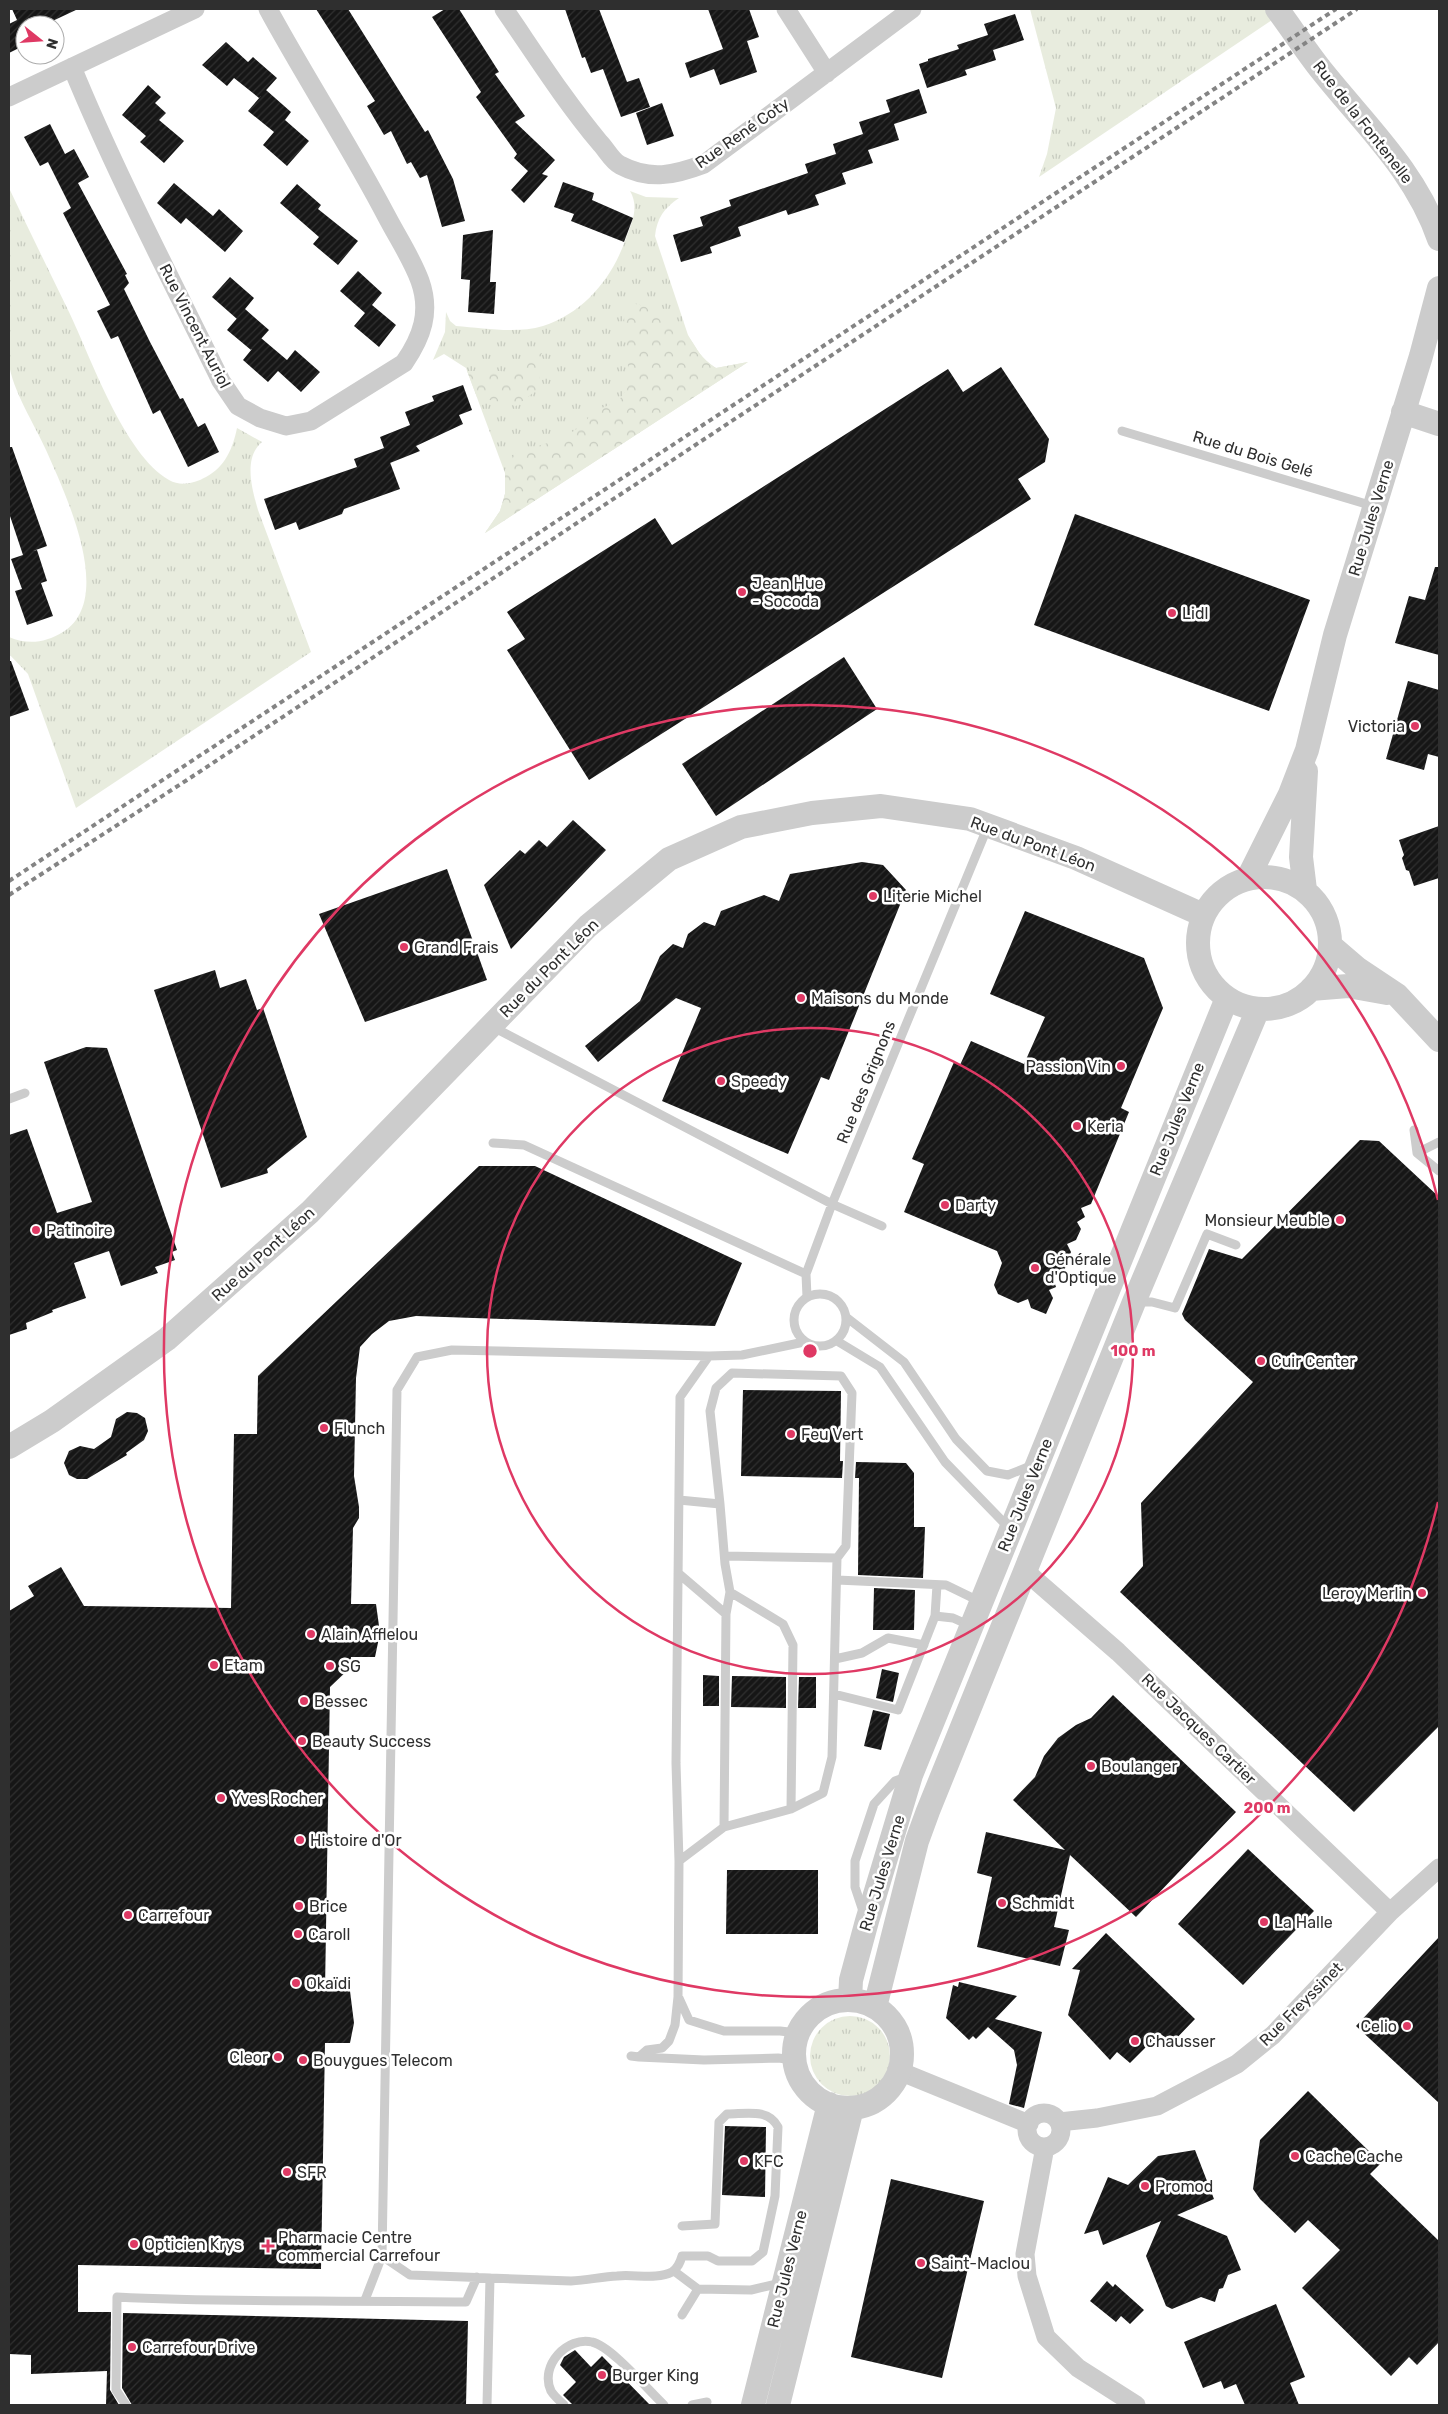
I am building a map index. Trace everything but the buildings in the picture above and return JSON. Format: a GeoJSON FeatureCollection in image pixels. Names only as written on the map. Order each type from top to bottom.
{"type":"FeatureCollection","features":[{"type":"Feature","properties":{"kind":"street"},"geometry":{"type":"LineString","coordinates":[[9,97],[195,9]]}},
{"type":"Feature","properties":{"kind":"street","name":"Rue Vincent Auriol"},"geometry":{"type":"LineString","coordinates":[[72,67],[95,123],[138,214],[221,381],[238,406],[260,418],[286,426],[311,421],[404,363],[424,329],[424,305],[420,282],[360,165],[268,9]]}},
{"type":"Feature","properties":{"kind":"street","name":"Rue René Coty"},"geometry":{"type":"LineString","coordinates":[[504,9],[572,109],[618,164],[639,173],[660,176],[680,173],[704,164],[912,9]]}},
{"type":"Feature","properties":{"kind":"street"},"geometry":{"type":"LineString","coordinates":[[786,9],[827,73]]}},
{"type":"Feature","properties":{"kind":"street","name":"Rue de la Fontenelle"},"geometry":{"type":"LineString","coordinates":[[1277,9],[1321,70],[1407,174],[1434,210],[1439,239]]}},
{"type":"Feature","properties":{"kind":"street","name":"Rue Jules Verne"},"geometry":{"type":"LineString","coordinates":[[1248,878],[1290,794],[1307,750],[1335,635],[1375,507],[1439,288]]}},
{"type":"Feature","properties":{"kind":"street"},"geometry":{"type":"LineString","coordinates":[[1403,412],[1439,424]]}},
{"type":"Feature","properties":{"kind":"street","name":"Rue Jules Verne"},"geometry":{"type":"LineString","coordinates":[[1305,890],[1301,857],[1307,750]]}},
{"type":"Feature","properties":{"kind":"street","name":"Rue du Pont Léon"},"geometry":{"type":"LineString","coordinates":[[9,1447],[52,1421],[167,1339],[310,1212],[588,926],[669,859],[741,827],[812,813],[881,806],[970,819],[1076,858],[1203,915]]}},
{"type":"Feature","properties":{"kind":"street"},"geometry":{"type":"LineString","coordinates":[[1268,876],[1287,880],[1305,890],[1319,906],[1328,924],[1330,944],[1328,961],[1321,976],[1311,989],[1294,1002],[1272,1009],[1258,1009],[1240,1005],[1226,998],[1207,978],[1200,963],[1197,947],[1198,931],[1203,915],[1214,898],[1229,886],[1248,878],[1268,876]]}},
{"type":"Feature","properties":{"kind":"street"},"geometry":{"type":"LineString","coordinates":[[1330,944],[1358,969],[1396,995],[1439,1040]]}},
{"type":"Feature","properties":{"kind":"street"},"geometry":{"type":"LineString","coordinates":[[1311,989],[1348,986],[1396,995]]}},
{"type":"Feature","properties":{"kind":"street","name":"Rue Jules Verne"},"geometry":{"type":"LineString","coordinates":[[850,2000],[851,1980],[866,1921],[911,1775],[1226,998]]}},
{"type":"Feature","properties":{"kind":"street","name":"Rue Jules Verne"},"geometry":{"type":"LineString","coordinates":[[875,2007],[917,1841],[1134,1302],[1258,1009]]}},
{"type":"Feature","properties":{"kind":"street","name":"Rue Jacques Cartier"},"geometry":{"type":"LineString","coordinates":[[1025,1571],[1118,1652],[1390,1912]]}},
{"type":"Feature","properties":{"kind":"street","name":"Rue Freyssinet"},"geometry":{"type":"LineString","coordinates":[[1059,2122],[1097,2118],[1157,2106],[1237,2064],[1273,2035],[1296,2013],[1390,1912],[1439,1868]]}},
{"type":"Feature","properties":{"kind":"street"},"geometry":{"type":"LineString","coordinates":[[850,2000],[863,2002],[875,2007],[887,2016],[896,2028],[901,2042],[902,2057],[899,2071],[892,2085],[881,2097],[867,2104],[852,2108],[829,2104],[816,2097],[806,2087],[798,2074],[795,2060],[798,2034],[806,2020],[818,2008],[833,2002],[850,2000]]}},
{"type":"Feature","properties":{"kind":"street"},"geometry":{"type":"LineString","coordinates":[[899,2071],[1029,2124]]}},
{"type":"Feature","properties":{"kind":"street","name":"Rue Jules Verne"},"geometry":{"type":"LineString","coordinates":[[753,2405],[829,2104]]}},
{"type":"Feature","properties":{"kind":"street","name":"Rue Jules Verne"},"geometry":{"type":"LineString","coordinates":[[778,2405],[852,2108]]}},
{"type":"Feature","properties":{"kind":"street"},"geometry":{"type":"LineString","coordinates":[[1040,2114],[1051,2115],[1059,2122],[1061,2133],[1056,2143],[1045,2147],[1032,2142],[1028,2134],[1031,2119],[1040,2114]]}},
{"type":"Feature","properties":{"kind":"street"},"geometry":{"type":"LineString","coordinates":[[1045,2147],[1025,2254],[1027,2276],[1046,2337],[1078,2368],[1136,2405]]}},
{"type":"Feature","properties":{"kind":"lane","name":"Rue du Bois Gelé"},"geometry":{"type":"LineString","coordinates":[[1122,431],[1375,507]]}},
{"type":"Feature","properties":{"kind":"lane","name":"Rue des Grignons"},"geometry":{"type":"LineString","coordinates":[[807,1297],[806,1274],[832,1204],[988,826]]}},
{"type":"Feature","properties":{"kind":"lane"},"geometry":{"type":"LineString","coordinates":[[491,1026],[832,1204],[882,1226]]}},
{"type":"Feature","properties":{"kind":"lane"},"geometry":{"type":"LineString","coordinates":[[9,1099],[25,1093]]}},
{"type":"Feature","properties":{"kind":"lane"},"geometry":{"type":"LineString","coordinates":[[1414,1130],[1417,1153],[1439,1171]]}},
{"type":"Feature","properties":{"kind":"lane"},"geometry":{"type":"LineString","coordinates":[[1417,1153],[1439,1142]]}},
{"type":"Feature","properties":{"kind":"lane"},"geometry":{"type":"LineString","coordinates":[[494,1143],[524,1145],[806,1274]]}},
{"type":"Feature","properties":{"kind":"lane"},"geometry":{"type":"LineString","coordinates":[[1134,1302],[1152,1302],[1175,1308],[1207,1234],[1236,1245]]}},
{"type":"Feature","properties":{"kind":"lane"},"geometry":{"type":"LineString","coordinates":[[804,1342],[798,1335],[794,1319],[800,1303],[807,1297],[815,1294],[832,1296],[839,1301],[846,1317],[904,1362],[956,1439],[987,1472],[1008,1475],[1038,1464]]}},
{"type":"Feature","properties":{"kind":"lane"},"geometry":{"type":"LineString","coordinates":[[365,2300],[382,2256],[397,1390],[417,1358],[452,1350],[709,1356],[742,1355],[804,1342],[821,1347],[837,1341],[843,1334],[846,1317]]}},
{"type":"Feature","properties":{"kind":"lane"},"geometry":{"type":"LineString","coordinates":[[837,1341],[880,1367],[944,1462],[1011,1530]]}},
{"type":"Feature","properties":{"kind":"lane"},"geometry":{"type":"LineString","coordinates":[[709,1356],[680,1397],[676,1810],[679,1861],[678,1997],[675,2024],[669,2041],[662,2048],[647,2050],[635,2057],[704,2060],[778,2058],[795,2060]]}},
{"type":"Feature","properties":{"kind":"lane"},"geometry":{"type":"LineString","coordinates":[[679,1861],[724,1827],[791,1809],[823,1793],[832,1757],[837,1558],[846,1546],[852,1393],[840,1376],[732,1373],[716,1388],[710,1411],[730,1592],[726,1614],[724,1827]]}},
{"type":"Feature","properties":{"kind":"lane"},"geometry":{"type":"LineString","coordinates":[[679,1500],[720,1504]]}},
{"type":"Feature","properties":{"kind":"lane"},"geometry":{"type":"LineString","coordinates":[[725,1556],[837,1558]]}},
{"type":"Feature","properties":{"kind":"lane"},"geometry":{"type":"LineString","coordinates":[[678,1573],[726,1614]]}},
{"type":"Feature","properties":{"kind":"lane"},"geometry":{"type":"LineString","coordinates":[[837,1580],[946,1585],[981,1602]]}},
{"type":"Feature","properties":{"kind":"lane"},"geometry":{"type":"LineString","coordinates":[[834,1694],[898,1710],[935,1616],[937,1585]]}},
{"type":"Feature","properties":{"kind":"lane"},"geometry":{"type":"LineString","coordinates":[[730,1592],[783,1624],[793,1645],[791,1809]]}},
{"type":"Feature","properties":{"kind":"lane"},"geometry":{"type":"LineString","coordinates":[[935,1616],[953,1618],[972,1626]]}},
{"type":"Feature","properties":{"kind":"lane"},"geometry":{"type":"LineString","coordinates":[[835,1659],[862,1653],[888,1638],[924,1645]]}},
{"type":"Feature","properties":{"kind":"lane"},"geometry":{"type":"LineString","coordinates":[[678,1997],[689,2020],[724,2031],[780,2031],[798,2034]]}},
{"type":"Feature","properties":{"kind":"lane"},"geometry":{"type":"LineString","coordinates":[[382,2256],[410,2275],[591,2280],[618,2276],[667,2274],[680,2264],[682,2256],[708,2256],[718,2261],[752,2261],[763,2252],[775,2196],[778,2127],[773,2118],[767,2115],[727,2114],[719,2122],[715,2224],[682,2226]]}},
{"type":"Feature","properties":{"kind":"lane"},"geometry":{"type":"LineString","coordinates":[[674,2270],[698,2289],[751,2290],[784,2282]]}},
{"type":"Feature","properties":{"kind":"lane"},"geometry":{"type":"LineString","coordinates":[[126,2405],[116,2390],[117,2298],[240,2302],[365,2300],[466,2302],[477,2276]]}},
{"type":"Feature","properties":{"kind":"lane"},"geometry":{"type":"LineString","coordinates":[[486,2403],[490,2278]]}},
{"type":"Feature","properties":{"kind":"lane"},"geometry":{"type":"LineString","coordinates":[[682,2315],[698,2289]]}},
{"type":"Feature","properties":{"kind":"lane"},"geometry":{"type":"LineString","coordinates":[[564,2405],[551,2390],[550,2371],[559,2353],[570,2343],[580,2340],[592,2342],[609,2350],[664,2405]]}},
{"type":"Feature","properties":{"kind":"lane"},"geometry":{"type":"LineString","coordinates":[[692,2405],[707,2402]]}},
{"type":"Feature","properties":{"kind":"green space"},"geometry":{"type":"Polygon","coordinates":[[[1030,9],[1266,9],[1275,18],[1039,177],[1047,154],[1056,108],[1030,9]]]}},
{"type":"Feature","properties":{"kind":"green space"},"geometry":{"type":"Polygon","coordinates":[[[9,188],[69,312],[110,403],[137,449],[153,467],[174,482],[183,484],[193,482],[213,473],[223,462],[233,443],[237,428],[262,442],[256,449],[251,465],[253,493],[311,652],[76,808],[28,674],[9,654],[9,637],[30,642],[50,639],[63,632],[78,616],[85,596],[86,571],[74,518],[46,450],[19,396],[11,373],[8,350],[9,188]]]}},
{"type":"Feature","properties":{"kind":"green space"},"geometry":{"type":"Polygon","coordinates":[[[630,191],[646,197],[679,198],[662,214],[657,224],[655,236],[688,335],[700,353],[716,368],[748,362],[485,533],[500,511],[505,494],[505,473],[466,368],[444,354],[433,360],[445,332],[446,312],[450,321],[456,326],[511,330],[543,326],[571,313],[594,293],[612,269],[619,255],[634,216],[633,197],[630,191]]]}},
{"type":"Feature","properties":{"kind":"green space"},"geometry":{"type":"Polygon","coordinates":[[[632,303],[656,311],[677,324],[703,357],[716,368],[748,362],[485,533],[500,511],[505,494],[505,473],[516,452],[562,439],[584,424],[593,411],[618,402],[629,385],[631,368],[628,367],[624,317],[632,303]]]}},
{"type":"Feature","properties":{"kind":"green space"},"geometry":{"type":"Polygon","coordinates":[[[542,353],[538,389],[516,406],[477,397],[467,371],[501,371],[507,381],[526,366],[527,357],[542,353]]]}},
{"type":"Feature","properties":{"kind":"green space"},"geometry":{"type":"Polygon","coordinates":[[[850,2016],[865,2019],[878,2028],[887,2041],[890,2056],[887,2071],[878,2084],[865,2093],[850,2096],[835,2093],[822,2084],[813,2071],[810,2056],[813,2041],[822,2028],[835,2019],[850,2016]]]}},
{"type":"Feature","properties":{"kind":"railway"},"geometry":{"type":"LineString","coordinates":[[9,881],[1336,9]]}},
{"type":"Feature","properties":{"kind":"railway"},"geometry":{"type":"LineString","coordinates":[[9,895],[187,780],[1357,9]]}},
{"type":"Feature","properties":{"kind":"place","name":"Jean Hue - Socoda"},"geometry":{"type":"Point","coordinates":[742,592]}},
{"type":"Feature","properties":{"kind":"place","name":"Lidl"},"geometry":{"type":"Point","coordinates":[1172,613]}},
{"type":"Feature","properties":{"kind":"place","name":"Victoria"},"geometry":{"type":"Point","coordinates":[1415,726]}},
{"type":"Feature","properties":{"kind":"place","name":"Literie Michel"},"geometry":{"type":"Point","coordinates":[873,896]}},
{"type":"Feature","properties":{"kind":"place","name":"Grand Frais"},"geometry":{"type":"Point","coordinates":[404,947]}},
{"type":"Feature","properties":{"kind":"place","name":"Maisons du Monde"},"geometry":{"type":"Point","coordinates":[801,998]}},
{"type":"Feature","properties":{"kind":"place","name":"Passion Vin"},"geometry":{"type":"Point","coordinates":[1121,1066]}},
{"type":"Feature","properties":{"kind":"place","name":"Speedy"},"geometry":{"type":"Point","coordinates":[721,1081]}},
{"type":"Feature","properties":{"kind":"place","name":"Keria"},"geometry":{"type":"Point","coordinates":[1077,1126]}},
{"type":"Feature","properties":{"kind":"place","name":"Darty"},"geometry":{"type":"Point","coordinates":[945,1205]}},
{"type":"Feature","properties":{"kind":"place","name":"Monsieur Meuble"},"geometry":{"type":"Point","coordinates":[1340,1220]}},
{"type":"Feature","properties":{"kind":"place","name":"Patinoire"},"geometry":{"type":"Point","coordinates":[36,1230]}},
{"type":"Feature","properties":{"kind":"place","name":"Générale d'Optique"},"geometry":{"type":"Point","coordinates":[1035,1268]}},
{"type":"Feature","properties":{"kind":"place","name":"Cuir Center"},"geometry":{"type":"Point","coordinates":[1261,1361]}},
{"type":"Feature","properties":{"kind":"place","name":"Flunch"},"geometry":{"type":"Point","coordinates":[324,1428]}},
{"type":"Feature","properties":{"kind":"place","name":"Feu Vert"},"geometry":{"type":"Point","coordinates":[791,1434]}},
{"type":"Feature","properties":{"kind":"place","name":"Leroy Merlin"},"geometry":{"type":"Point","coordinates":[1422,1593]}},
{"type":"Feature","properties":{"kind":"place","name":"Alain Afflelou"},"geometry":{"type":"Point","coordinates":[311,1634]}},
{"type":"Feature","properties":{"kind":"place","name":"Etam"},"geometry":{"type":"Point","coordinates":[214,1665]}},
{"type":"Feature","properties":{"kind":"place","name":"SG"},"geometry":{"type":"Point","coordinates":[330,1666]}},
{"type":"Feature","properties":{"kind":"place","name":"Bessec"},"geometry":{"type":"Point","coordinates":[304,1701]}},
{"type":"Feature","properties":{"kind":"place","name":"Beauty Success"},"geometry":{"type":"Point","coordinates":[302,1741]}},
{"type":"Feature","properties":{"kind":"place","name":"Boulanger"},"geometry":{"type":"Point","coordinates":[1091,1766]}},
{"type":"Feature","properties":{"kind":"place","name":"Yves Rocher"},"geometry":{"type":"Point","coordinates":[221,1798]}},
{"type":"Feature","properties":{"kind":"place","name":"Histoire d'Or"},"geometry":{"type":"Point","coordinates":[300,1840]}},
{"type":"Feature","properties":{"kind":"place","name":"Schmidt"},"geometry":{"type":"Point","coordinates":[1002,1903]}},
{"type":"Feature","properties":{"kind":"place","name":"Brice"},"geometry":{"type":"Point","coordinates":[299,1906]}},
{"type":"Feature","properties":{"kind":"place","name":"Carrefour"},"geometry":{"type":"Point","coordinates":[128,1915]}},
{"type":"Feature","properties":{"kind":"place","name":"La Halle"},"geometry":{"type":"Point","coordinates":[1264,1922]}},
{"type":"Feature","properties":{"kind":"place","name":"Caroll"},"geometry":{"type":"Point","coordinates":[298,1934]}},
{"type":"Feature","properties":{"kind":"place","name":"Okaïdi"},"geometry":{"type":"Point","coordinates":[296,1983]}},
{"type":"Feature","properties":{"kind":"place","name":"Celio"},"geometry":{"type":"Point","coordinates":[1407,2026]}},
{"type":"Feature","properties":{"kind":"place","name":"Chausser"},"geometry":{"type":"Point","coordinates":[1135,2041]}},
{"type":"Feature","properties":{"kind":"place","name":"Cleor"},"geometry":{"type":"Point","coordinates":[278,2057]}},
{"type":"Feature","properties":{"kind":"place","name":"Bouygues Telecom"},"geometry":{"type":"Point","coordinates":[303,2060]}},
{"type":"Feature","properties":{"kind":"place","name":"Cache Cache"},"geometry":{"type":"Point","coordinates":[1295,2156]}},
{"type":"Feature","properties":{"kind":"place","name":"KFC"},"geometry":{"type":"Point","coordinates":[744,2161]}},
{"type":"Feature","properties":{"kind":"place","name":"SFR"},"geometry":{"type":"Point","coordinates":[287,2172]}},
{"type":"Feature","properties":{"kind":"place","name":"Promod"},"geometry":{"type":"Point","coordinates":[1145,2186]}},
{"type":"Feature","properties":{"kind":"place","name":"Opticien Krys"},"geometry":{"type":"Point","coordinates":[134,2244]}},
{"type":"Feature","properties":{"kind":"place","name":"Pharmacie Centre commercial Carrefour"},"geometry":{"type":"Point","coordinates":[268,2246]}},
{"type":"Feature","properties":{"kind":"place","name":"Saint-Maclou"},"geometry":{"type":"Point","coordinates":[921,2263]}},
{"type":"Feature","properties":{"kind":"place","name":"Carrefour Drive"},"geometry":{"type":"Point","coordinates":[132,2347]}},
{"type":"Feature","properties":{"kind":"place","name":"Burger King"},"geometry":{"type":"Point","coordinates":[602,2375]}}]}
